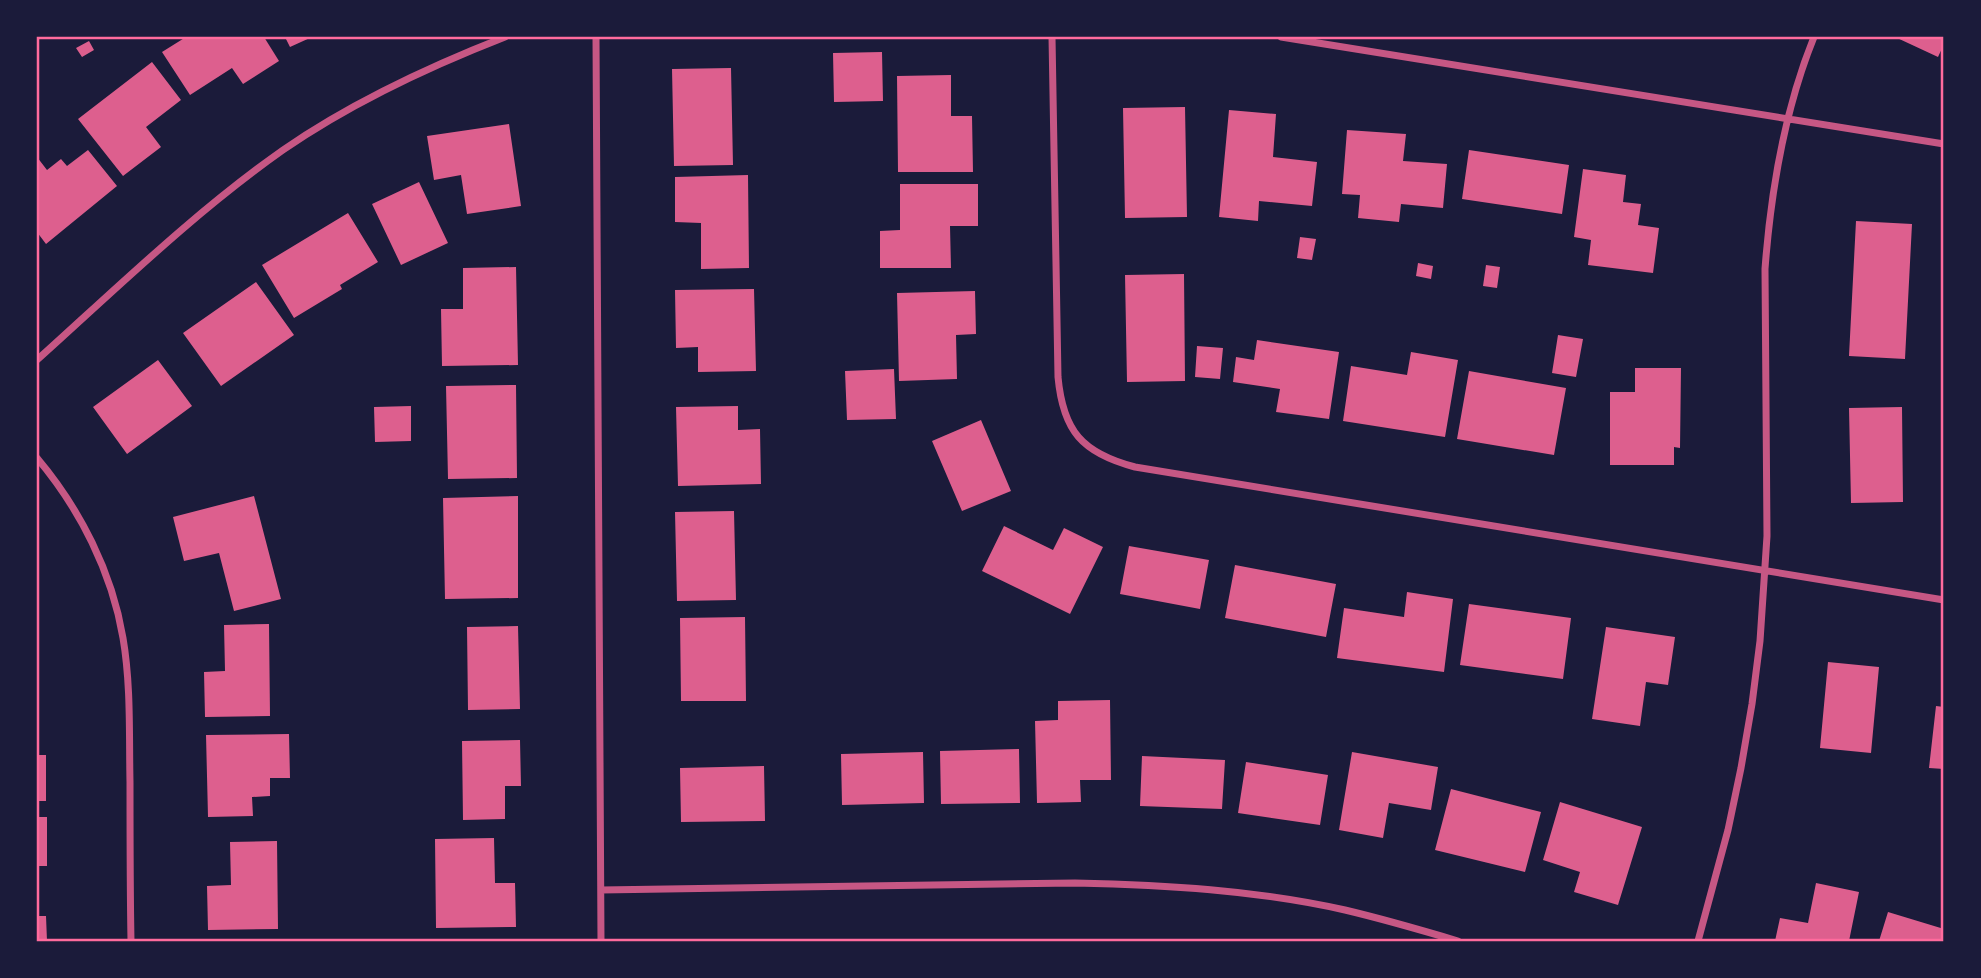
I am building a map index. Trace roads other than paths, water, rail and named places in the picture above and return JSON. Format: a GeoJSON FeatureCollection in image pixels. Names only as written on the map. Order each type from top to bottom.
{"type":"FeatureCollection","features":[{"type":"Feature","properties":{"kind":"street"},"geometry":{"type":"LineString","coordinates":[[37,360],[199,216],[284,150],[377,94],[427,69],[505,37]]}},
{"type":"Feature","properties":{"kind":"street"},"geometry":{"type":"LineString","coordinates":[[597,37],[601,941]]}},
{"type":"Feature","properties":{"kind":"street"},"geometry":{"type":"LineString","coordinates":[[1052,37],[1060,398],[1066,418],[1076,436],[1092,451],[1135,467],[1944,600]]}},
{"type":"Feature","properties":{"kind":"street"},"geometry":{"type":"LineString","coordinates":[[1281,37],[1944,144]]}},
{"type":"Feature","properties":{"kind":"street"},"geometry":{"type":"LineString","coordinates":[[1698,941],[1728,830],[1752,704],[1766,571],[1765,269],[1772,194],[1788,118],[1799,76],[1814,37]]}},
{"type":"Feature","properties":{"kind":"street"},"geometry":{"type":"LineString","coordinates":[[37,458],[67,499],[96,551],[114,599],[123,639],[129,719],[131,941]]}},
{"type":"Feature","properties":{"kind":"street"},"geometry":{"type":"LineString","coordinates":[[601,890],[1138,884],[1210,889],[1344,910],[1458,941]]}}]}
